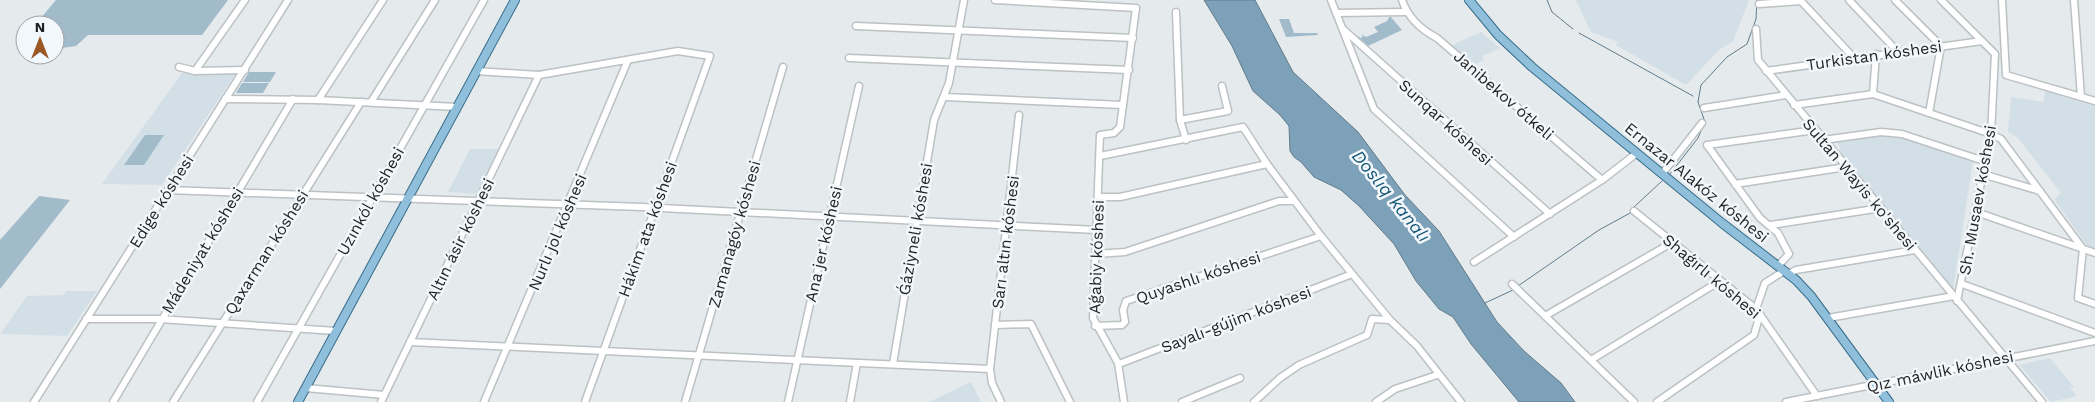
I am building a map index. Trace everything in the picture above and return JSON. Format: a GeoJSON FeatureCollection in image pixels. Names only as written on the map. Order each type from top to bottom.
{"type":"FeatureCollection","features":[{"type":"Feature","properties":{"kind":"main road"},"geometry":{"type":"LineString","coordinates":[[298,402],[515,0]]}},
{"type":"Feature","properties":{"kind":"main road","name":"Ernazar Alakóz kóshesi"},"geometry":{"type":"LineString","coordinates":[[1469,0],[1497,35],[1514,51],[1662,174],[1784,270],[1811,296],[1889,402]]}},
{"type":"Feature","properties":{"kind":"street"},"geometry":{"type":"LineString","coordinates":[[195,71],[245,0]]}},
{"type":"Feature","properties":{"kind":"street","name":"Edige kóshesi"},"geometry":{"type":"LineString","coordinates":[[34,402],[288,0]]}},
{"type":"Feature","properties":{"kind":"street"},"geometry":{"type":"LineString","coordinates":[[318,100],[383,0]]}},
{"type":"Feature","properties":{"kind":"street"},"geometry":{"type":"LineString","coordinates":[[371,102],[435,0]]}},
{"type":"Feature","properties":{"kind":"street","name":"Uzınkól kóshesi"},"geometry":{"type":"LineString","coordinates":[[257,402],[484,0]]}},
{"type":"Feature","properties":{"kind":"street","name":"Ǵáziyneli kóshesi"},"geometry":{"type":"LineString","coordinates":[[893,364],[934,120],[945,97],[964,0]]}},
{"type":"Feature","properties":{"kind":"street"},"geometry":{"type":"LineString","coordinates":[[945,97],[1123,105],[1136,8],[995,0]]}},
{"type":"Feature","properties":{"kind":"street"},"geometry":{"type":"LineString","coordinates":[[1331,0],[1374,109],[1514,237]]}},
{"type":"Feature","properties":{"kind":"street"},"geometry":{"type":"LineString","coordinates":[[1336,13],[1405,12],[1402,0]]}},
{"type":"Feature","properties":{"kind":"street"},"geometry":{"type":"LineString","coordinates":[[1849,0],[1897,51]]}},
{"type":"Feature","properties":{"kind":"street"},"geometry":{"type":"LineString","coordinates":[[1895,0],[1941,46],[1929,113]]}},
{"type":"Feature","properties":{"kind":"street","name":"Sh. Musaev kóshesi"},"geometry":{"type":"LineString","coordinates":[[1942,0],[1995,54],[1990,134],[1962,284],[1956,298]]}},
{"type":"Feature","properties":{"kind":"street"},"geometry":{"type":"LineString","coordinates":[[2002,0],[2006,75],[2095,101]]}},
{"type":"Feature","properties":{"kind":"street"},"geometry":{"type":"LineString","coordinates":[[2074,0],[2081,97]]}},
{"type":"Feature","properties":{"kind":"street"},"geometry":{"type":"LineString","coordinates":[[1759,4],[1801,1],[1854,58]]}},
{"type":"Feature","properties":{"kind":"street"},"geometry":{"type":"LineString","coordinates":[[1176,12],[1180,120],[1186,140]]}},
{"type":"Feature","properties":{"kind":"street","name":"Janibekov ótkeli"},"geometry":{"type":"LineString","coordinates":[[1405,12],[1423,31],[1438,38],[1602,180]]}},
{"type":"Feature","properties":{"kind":"street"},"geometry":{"type":"LineString","coordinates":[[856,26],[957,32],[1133,38]]}},
{"type":"Feature","properties":{"kind":"street","name":"Sunqar kóshesi"},"geometry":{"type":"LineString","coordinates":[[1342,29],[1550,214]]}},
{"type":"Feature","properties":{"kind":"street","name":"Sultan Wayis ko'shesi"},"geometry":{"type":"LineString","coordinates":[[1756,29],[1758,60],[1766,71],[2042,402]]}},
{"type":"Feature","properties":{"kind":"street","name":"Turkistan kóshesi"},"geometry":{"type":"LineString","coordinates":[[1766,71],[1897,51],[1982,41]]}},
{"type":"Feature","properties":{"kind":"street","name":"Hákim ata kóshesi"},"geometry":{"type":"LineString","coordinates":[[585,402],[710,56],[678,51],[628,60]]}},
{"type":"Feature","properties":{"kind":"street"},"geometry":{"type":"LineString","coordinates":[[1873,94],[1876,54]]}},
{"type":"Feature","properties":{"kind":"street"},"geometry":{"type":"LineString","coordinates":[[849,58],[1129,70]]}},
{"type":"Feature","properties":{"kind":"street"},"geometry":{"type":"LineString","coordinates":[[476,71],[539,75],[628,60]]}},
{"type":"Feature","properties":{"kind":"street","name":"Nurlı jol kóshesi"},"geometry":{"type":"LineString","coordinates":[[484,402],[569,204],[628,60]]}},
{"type":"Feature","properties":{"kind":"street","name":"Zamanagóy kóshesi"},"geometry":{"type":"LineString","coordinates":[[685,402],[782,67]]}},
{"type":"Feature","properties":{"kind":"street"},"geometry":{"type":"LineString","coordinates":[[179,68],[195,71],[244,70]]}},
{"type":"Feature","properties":{"kind":"street","name":"Altın ásir kóshesi"},"geometry":{"type":"LineString","coordinates":[[383,399],[539,75]]}},
{"type":"Feature","properties":{"kind":"street","name":"Ana jer kóshesi"},"geometry":{"type":"LineString","coordinates":[[788,402],[859,86]]}},
{"type":"Feature","properties":{"kind":"street"},"geometry":{"type":"LineString","coordinates":[[1180,120],[1228,112],[1222,86]]}},
{"type":"Feature","properties":{"kind":"street"},"geometry":{"type":"LineString","coordinates":[[1704,108],[1786,94]]}},
{"type":"Feature","properties":{"kind":"street"},"geometry":{"type":"LineString","coordinates":[[1794,105],[1873,94],[2000,139],[2083,249],[2078,298],[2095,304]]}},
{"type":"Feature","properties":{"kind":"street"},"geometry":{"type":"LineString","coordinates":[[225,99],[293,99],[457,107]]}},
{"type":"Feature","properties":{"kind":"street","name":"Mádeniyat kóshesi"},"geometry":{"type":"LineString","coordinates":[[113,402],[160,319],[293,99]]}},
{"type":"Feature","properties":{"kind":"street","name":"Qaxarman kóshesi"},"geometry":{"type":"LineString","coordinates":[[173,402],[361,102]]}},
{"type":"Feature","properties":{"kind":"street","name":"Aǵabiy kóshesi"},"geometry":{"type":"LineString","coordinates":[[1119,364],[1095,326],[1093,318],[1100,135],[1114,133],[1120,126],[1123,105]]}},
{"type":"Feature","properties":{"kind":"street","name":"Sarı altın kóshesi"},"geometry":{"type":"LineString","coordinates":[[990,369],[1019,115]]}},
{"type":"Feature","properties":{"kind":"street"},"geometry":{"type":"LineString","coordinates":[[1662,174],[1702,123]]}},
{"type":"Feature","properties":{"kind":"street"},"geometry":{"type":"LineString","coordinates":[[1100,156],[1243,127],[1267,164],[1321,236],[1390,320],[1417,346],[1437,375],[1461,402]]}},
{"type":"Feature","properties":{"kind":"street"},"geometry":{"type":"LineString","coordinates":[[1784,270],[1789,254],[1785,242],[1771,225],[1760,218],[1706,145],[1815,130]]}},
{"type":"Feature","properties":{"kind":"street"},"geometry":{"type":"LineString","coordinates":[[1823,140],[1881,132],[1902,134],[1984,161]]}},
{"type":"Feature","properties":{"kind":"street"},"geometry":{"type":"LineString","coordinates":[[1474,262],[1602,180],[1637,153]]}},
{"type":"Feature","properties":{"kind":"street"},"geometry":{"type":"LineString","coordinates":[[1098,197],[1120,197],[1267,164]]}},
{"type":"Feature","properties":{"kind":"street"},"geometry":{"type":"LineString","coordinates":[[1735,184],[1846,167]]}},
{"type":"Feature","properties":{"kind":"street"},"geometry":{"type":"LineString","coordinates":[[1982,174],[2040,191]]}},
{"type":"Feature","properties":{"kind":"street"},"geometry":{"type":"LineString","coordinates":[[168,190],[239,190],[372,197],[479,199],[1097,230]]}},
{"type":"Feature","properties":{"kind":"street"},"geometry":{"type":"LineString","coordinates":[[1096,254],[1125,252],[1279,201],[1294,201]]}},
{"type":"Feature","properties":{"kind":"street"},"geometry":{"type":"LineString","coordinates":[[1771,225],[1881,208]]}},
{"type":"Feature","properties":{"kind":"street","name":"Shaǵırlı kóshesi"},"geometry":{"type":"LineString","coordinates":[[1634,211],[1758,312],[1817,396]]}},
{"type":"Feature","properties":{"kind":"street"},"geometry":{"type":"LineString","coordinates":[[1976,212],[2095,253]]}},
{"type":"Feature","properties":{"kind":"street","name":"Quyashlı kóshesi"},"geometry":{"type":"LineString","coordinates":[[1095,326],[1122,325],[1125,322],[1123,310],[1126,301],[1321,236]]}},
{"type":"Feature","properties":{"kind":"street"},"geometry":{"type":"LineString","coordinates":[[1545,316],[1673,242]]}},
{"type":"Feature","properties":{"kind":"street"},"geometry":{"type":"LineString","coordinates":[[1657,402],[1754,335],[1765,283],[1784,270],[1796,270],[1915,250]]}},
{"type":"Feature","properties":{"kind":"street","name":"Sayalı-gújim kóshesi"},"geometry":{"type":"LineString","coordinates":[[1119,364],[1352,274]]}},
{"type":"Feature","properties":{"kind":"street"},"geometry":{"type":"LineString","coordinates":[[1591,360],[1720,281]]}},
{"type":"Feature","properties":{"kind":"street"},"geometry":{"type":"LineString","coordinates":[[1512,284],[1634,402]]}},
{"type":"Feature","properties":{"kind":"street"},"geometry":{"type":"LineString","coordinates":[[1962,284],[2095,332]]}},
{"type":"Feature","properties":{"kind":"street"},"geometry":{"type":"LineString","coordinates":[[1828,318],[1956,298]]}},
{"type":"Feature","properties":{"kind":"street"},"geometry":{"type":"LineString","coordinates":[[86,319],[160,319],[336,331]]}},
{"type":"Feature","properties":{"kind":"street"},"geometry":{"type":"LineString","coordinates":[[1254,402],[1289,371],[1335,348],[1352,345],[1367,335],[1372,319],[1390,320]]}},
{"type":"Feature","properties":{"kind":"street"},"geometry":{"type":"LineString","coordinates":[[995,325],[1031,324],[1070,402]]}},
{"type":"Feature","properties":{"kind":"street","name":"Qız máwlik kóshesi"},"geometry":{"type":"LineString","coordinates":[[1786,402],[2005,357],[2095,341]]}},
{"type":"Feature","properties":{"kind":"street"},"geometry":{"type":"LineString","coordinates":[[410,342],[990,369],[992,383],[1001,402]]}},
{"type":"Feature","properties":{"kind":"street"},"geometry":{"type":"LineString","coordinates":[[850,402],[857,363]]}},
{"type":"Feature","properties":{"kind":"street"},"geometry":{"type":"LineString","coordinates":[[1119,364],[1120,392],[1124,402]]}},
{"type":"Feature","properties":{"kind":"street"},"geometry":{"type":"LineString","coordinates":[[1376,402],[1395,389],[1437,375]]}},
{"type":"Feature","properties":{"kind":"street"},"geometry":{"type":"LineString","coordinates":[[1182,402],[1240,378]]}},
{"type":"Feature","properties":{"kind":"street"},"geometry":{"type":"LineString","coordinates":[[306,388],[383,399]]}},
{"type":"Feature","properties":{"kind":"shaded area"},"geometry":{"type":"Polygon","coordinates":[[[56,0],[228,0],[202,35],[88,35],[76,46],[65,48],[65,15],[43,15],[56,0]]]}},
{"type":"Feature","properties":{"kind":"shaded area"},"geometry":{"type":"Polygon","coordinates":[[[1576,0],[1749,0],[1733,41],[1719,50],[1686,85],[1616,45],[1618,42],[1591,32],[1576,0]]]}},
{"type":"Feature","properties":{"kind":"shaded area"},"geometry":{"type":"Polygon","coordinates":[[[1390,16],[1402,30],[1368,46],[1356,35],[1361,38],[1363,37],[1361,34],[1366,37],[1378,32],[1374,27],[1387,21],[1390,16]]]}},
{"type":"Feature","properties":{"kind":"shaded area"},"geometry":{"type":"Polygon","coordinates":[[[1279,19],[1289,19],[1294,33],[1317,33],[1318,35],[1286,37],[1279,19]]]}},
{"type":"Feature","properties":{"kind":"shaded area"},"geometry":{"type":"Polygon","coordinates":[[[1481,32],[1500,48],[1482,56],[1484,60],[1473,65],[1450,46],[1481,32]]]}},
{"type":"Feature","properties":{"kind":"shaded area"},"geometry":{"type":"Polygon","coordinates":[[[249,72],[276,72],[270,82],[243,82],[249,72]]]}},
{"type":"Feature","properties":{"kind":"shaded area"},"geometry":{"type":"Polygon","coordinates":[[[182,73],[236,73],[162,185],[102,184],[182,73]]]}},
{"type":"Feature","properties":{"kind":"shaded area"},"geometry":{"type":"Polygon","coordinates":[[[242,83],[269,83],[263,93],[236,93],[242,83]]]}},
{"type":"Feature","properties":{"kind":"shaded area"},"geometry":{"type":"Polygon","coordinates":[[[2046,89],[2095,103],[2095,251],[2090,250],[2054,199],[2061,193],[2018,138],[2008,132],[2011,97],[2043,102],[2046,89]]]}},
{"type":"Feature","properties":{"kind":"shaded area"},"geometry":{"type":"Polygon","coordinates":[[[145,135],[164,135],[144,165],[124,165],[145,135]]]}},
{"type":"Feature","properties":{"kind":"shaded area"},"geometry":{"type":"Polygon","coordinates":[[[1889,135],[1902,137],[1973,161],[1953,290],[1839,153],[1840,147],[1835,141],[1889,135]]]}},
{"type":"Feature","properties":{"kind":"shaded area"},"geometry":{"type":"Polygon","coordinates":[[[470,149],[500,149],[478,194],[448,192],[470,149]]]}},
{"type":"Feature","properties":{"kind":"shaded area"},"geometry":{"type":"Polygon","coordinates":[[[39,196],[70,200],[0,289],[0,240],[39,196]]]}},
{"type":"Feature","properties":{"kind":"shaded area"},"geometry":{"type":"Polygon","coordinates":[[[67,291],[97,291],[67,336],[0,334],[27,296],[64,295],[67,291]]]}},
{"type":"Feature","properties":{"kind":"shaded area"},"geometry":{"type":"Polygon","coordinates":[[[2050,358],[2074,387],[2070,388],[2077,396],[2051,402],[2019,365],[2050,358]]]}},
{"type":"Feature","properties":{"kind":"shaded area"},"geometry":{"type":"Polygon","coordinates":[[[971,382],[981,402],[929,402],[971,382]]]}},
{"type":"Feature","properties":{"kind":"water","name":"Doslıq kanalı"},"geometry":{"type":"Polygon","coordinates":[[[1204,0],[1255,0],[1293,72],[1358,132],[1405,195],[1439,231],[1497,322],[1524,351],[1561,383],[1575,402],[1519,402],[1471,344],[1453,317],[1439,309],[1416,281],[1394,244],[1359,206],[1341,190],[1314,177],[1294,157],[1290,151],[1289,126],[1280,115],[1253,91],[1232,46],[1204,0]]]}},
{"type":"Feature","properties":{"kind":"waterway"},"geometry":{"type":"LineString","coordinates":[[1547,0],[1552,12],[1573,29]]}},
{"type":"Feature","properties":{"kind":"waterway"},"geometry":{"type":"LineString","coordinates":[[1705,122],[1698,102],[1701,85],[1727,57],[1747,44],[1756,19],[1757,0]]}},
{"type":"Feature","properties":{"kind":"waterway"},"geometry":{"type":"LineString","coordinates":[[1579,33],[1693,96]]}},
{"type":"Feature","properties":{"kind":"waterway"},"geometry":{"type":"LineString","coordinates":[[1670,174],[1698,138],[1703,126]]}},
{"type":"Feature","properties":{"kind":"waterway"},"geometry":{"type":"LineString","coordinates":[[1634,207],[1662,181]]}},
{"type":"Feature","properties":{"kind":"waterway"},"geometry":{"type":"LineString","coordinates":[[1518,286],[1599,230],[1632,212]]}},
{"type":"Feature","properties":{"kind":"waterway"},"geometry":{"type":"LineString","coordinates":[[1485,303],[1513,290]]}}]}
